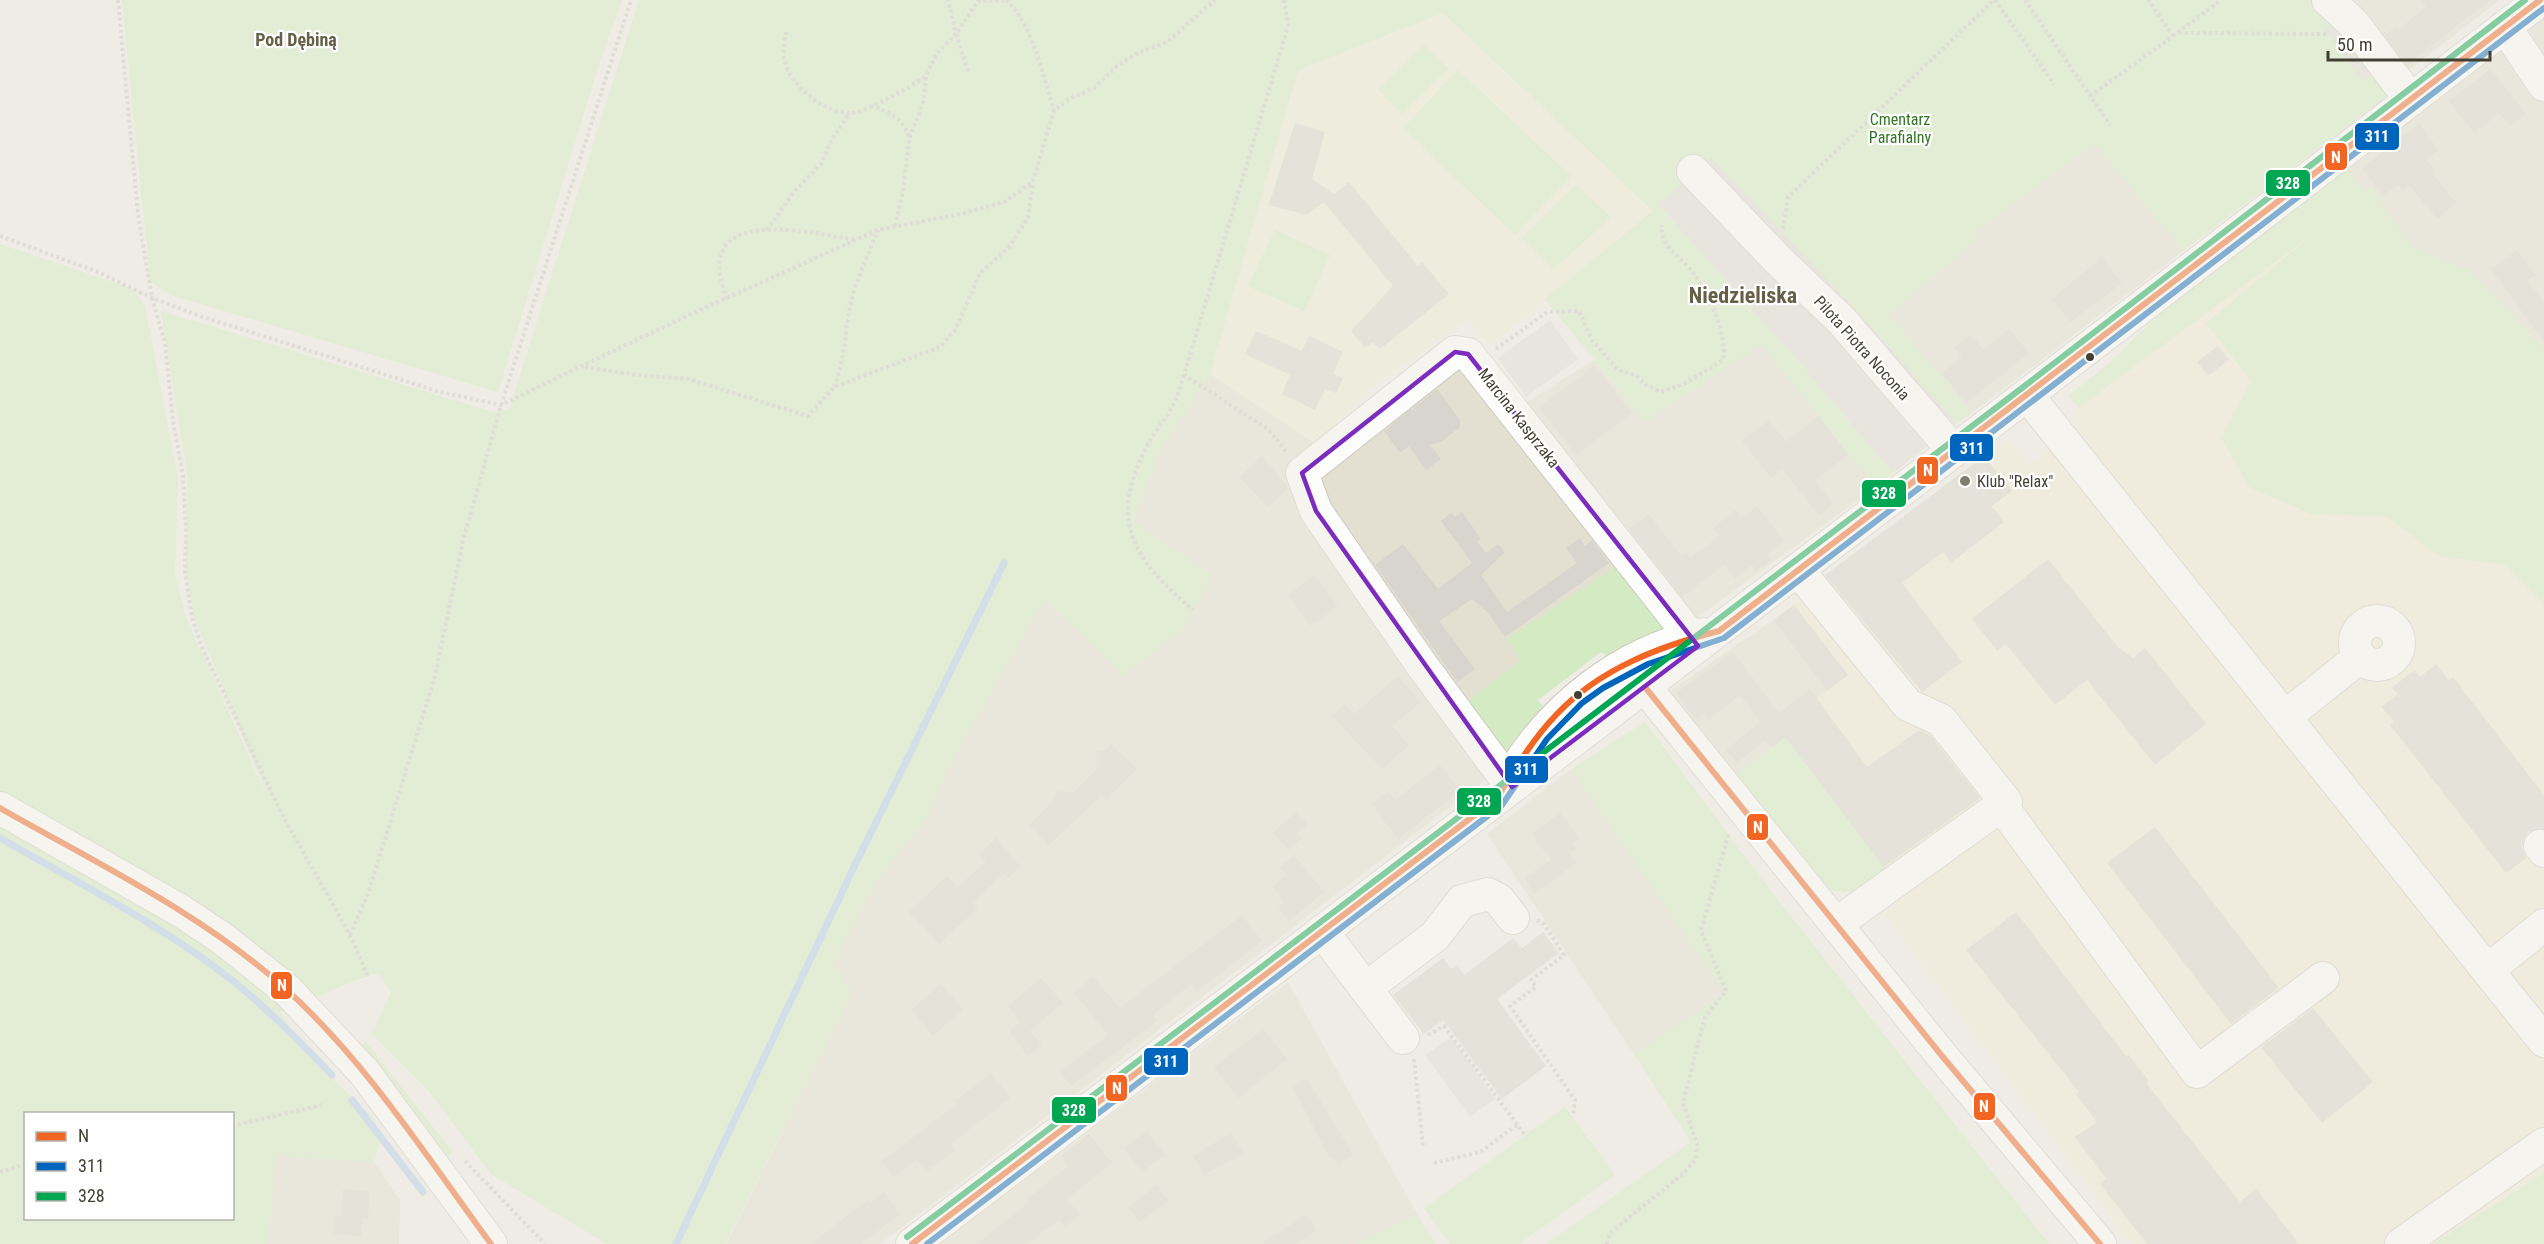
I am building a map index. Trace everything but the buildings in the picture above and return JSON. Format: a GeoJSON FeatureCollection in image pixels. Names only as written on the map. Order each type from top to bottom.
{"type":"FeatureCollection","features":[{"type":"Feature","properties":{"kind":"street"},"geometry":{"type":"LineString","coordinates":[[2328,0],[2362,35],[2411,99]]}},
{"type":"Feature","properties":{"kind":"street"},"geometry":{"type":"LineString","coordinates":[[912,1244],[1506,789],[1645,687],[1703,638],[1798,570],[1954,451],[2540,0]]}},
{"type":"Feature","properties":{"kind":"street"},"geometry":{"type":"LineString","coordinates":[[2505,27],[2544,85]]}},
{"type":"Feature","properties":{"kind":"street","name":"Pilota Piotra Noconia"},"geometry":{"type":"LineString","coordinates":[[1693,171],[1784,266],[1842,321],[1954,451]]}},
{"type":"Feature","properties":{"kind":"street","name":"Marcina Kasprzaka"},"geometry":{"type":"LineString","coordinates":[[1302,473],[1455,352],[1468,354],[1703,638]]}},
{"type":"Feature","properties":{"kind":"street"},"geometry":{"type":"LineString","coordinates":[[2027,395],[2544,1041]]}},
{"type":"Feature","properties":{"kind":"street"},"geometry":{"type":"LineString","coordinates":[[1302,473],[1316,511],[1506,789]]}},
{"type":"Feature","properties":{"kind":"street"},"geometry":{"type":"LineString","coordinates":[[1798,570],[1908,705],[1941,720],[2006,802],[1836,924]]}},
{"type":"Feature","properties":{"kind":"street"},"geometry":{"type":"LineString","coordinates":[[1506,789],[1540,732],[1559,711],[1629,661],[1660,647],[1703,638]]}},
{"type":"Feature","properties":{"kind":"street"},"geometry":{"type":"LineString","coordinates":[[2285,717],[2360,657]]}},
{"type":"Feature","properties":{"kind":"street"},"geometry":{"type":"LineString","coordinates":[[1645,687],[1836,924],[2100,1244]]}},
{"type":"Feature","properties":{"kind":"street"},"geometry":{"type":"LineString","coordinates":[[2001,805],[2197,1072],[2323,978]]}},
{"type":"Feature","properties":{"kind":"street"},"geometry":{"type":"LineString","coordinates":[[0,808],[181,911],[224,939],[287,990],[364,1072],[491,1244]]}},
{"type":"Feature","properties":{"kind":"street"},"geometry":{"type":"LineString","coordinates":[[1366,988],[1435,936],[1462,901],[1488,894],[1524,919]]}},
{"type":"Feature","properties":{"kind":"street"},"geometry":{"type":"LineString","coordinates":[[2488,970],[2544,925]]}},
{"type":"Feature","properties":{"kind":"street"},"geometry":{"type":"LineString","coordinates":[[1322,931],[1408,1045]]}},
{"type":"Feature","properties":{"kind":"street"},"geometry":{"type":"LineString","coordinates":[[2401,1244],[2544,1144]]}},
{"type":"Feature","properties":{"kind":"path"},"geometry":{"type":"LineString","coordinates":[[118,0],[138,215],[152,298],[165,343],[173,421],[183,476],[186,529],[185,573],[192,617],[203,650],[284,818],[350,935],[369,979]]}},
{"type":"Feature","properties":{"kind":"path"},"geometry":{"type":"LineString","coordinates":[[350,935],[369,891],[435,676],[464,537],[501,405],[631,0]]}},
{"type":"Feature","properties":{"kind":"path"},"geometry":{"type":"LineString","coordinates":[[948,0],[968,71]]}},
{"type":"Feature","properties":{"kind":"path"},"geometry":{"type":"LineString","coordinates":[[834,387],[939,347],[955,330],[980,273],[1010,246],[1028,218],[1033,182],[1054,110],[1033,45],[1018,11],[1006,0]]}},
{"type":"Feature","properties":{"kind":"path"},"geometry":{"type":"LineString","coordinates":[[895,226],[903,192],[909,138],[922,104],[926,76],[938,53],[956,34],[977,1],[1010,0]]}},
{"type":"Feature","properties":{"kind":"path"},"geometry":{"type":"LineString","coordinates":[[1054,110],[1069,99],[1094,88],[1117,66],[1138,53],[1167,42],[1215,0]]}},
{"type":"Feature","properties":{"kind":"path"},"geometry":{"type":"LineString","coordinates":[[1193,610],[1166,587],[1140,557],[1129,526],[1131,489],[1148,445],[1173,406],[1184,375],[1288,26],[1284,0]]}},
{"type":"Feature","properties":{"kind":"path"},"geometry":{"type":"LineString","coordinates":[[1788,197],[1994,0],[2054,84]]}},
{"type":"Feature","properties":{"kind":"path"},"geometry":{"type":"LineString","coordinates":[[2025,0],[2110,125]]}},
{"type":"Feature","properties":{"kind":"path"},"geometry":{"type":"LineString","coordinates":[[2148,0],[2173,36]]}},
{"type":"Feature","properties":{"kind":"path"},"geometry":{"type":"LineString","coordinates":[[2090,96],[2221,0]]}},
{"type":"Feature","properties":{"kind":"path"},"geometry":{"type":"LineString","coordinates":[[786,32],[784,60],[801,88],[819,105],[850,113]]}},
{"type":"Feature","properties":{"kind":"path"},"geometry":{"type":"LineString","coordinates":[[2179,33],[2362,35]]}},
{"type":"Feature","properties":{"kind":"path"},"geometry":{"type":"LineString","coordinates":[[767,230],[794,192],[821,164],[832,139],[850,113],[895,95],[926,76]]}},
{"type":"Feature","properties":{"kind":"path"},"geometry":{"type":"LineString","coordinates":[[870,105],[898,117],[904,124],[909,138]]}},
{"type":"Feature","properties":{"kind":"path"},"geometry":{"type":"LineString","coordinates":[[0,236],[98,272],[152,298],[200,316],[440,392],[501,405],[854,240],[878,230],[964,213],[1004,202],[1033,182]]}},
{"type":"Feature","properties":{"kind":"path"},"geometry":{"type":"LineString","coordinates":[[1476,363],[1547,312],[1569,311],[1579,311],[1593,341],[1618,370],[1636,375],[1646,385],[1661,392],[1684,384],[1723,360],[1723,335],[1706,294],[1689,268],[1665,243],[1660,234],[1662,225]]}},
{"type":"Feature","properties":{"kind":"path"},"geometry":{"type":"LineString","coordinates":[[726,298],[719,266],[728,242],[743,232],[767,230],[810,232],[854,240]]}},
{"type":"Feature","properties":{"kind":"path"},"geometry":{"type":"LineString","coordinates":[[583,366],[637,375],[688,379],[808,416],[834,387],[843,366],[845,336],[854,292],[878,230]]}},
{"type":"Feature","properties":{"kind":"path"},"geometry":{"type":"LineString","coordinates":[[1184,375],[1269,430],[1302,473]]}},
{"type":"Feature","properties":{"kind":"path"},"geometry":{"type":"LineString","coordinates":[[1607,1244],[1610,1233],[1684,1173],[1695,1159],[1697,1144],[1683,1103],[1705,1017],[1726,991],[1701,930],[1729,831],[1750,816]]}},
{"type":"Feature","properties":{"kind":"path"},"geometry":{"type":"LineString","coordinates":[[1524,919],[1545,924],[1564,954],[1531,980],[1536,987],[1510,1006],[1575,1100],[1573,1117]]}},
{"type":"Feature","properties":{"kind":"path"},"geometry":{"type":"LineString","coordinates":[[1448,1030],[1525,1135]]}},
{"type":"Feature","properties":{"kind":"path"},"geometry":{"type":"LineString","coordinates":[[1408,1045],[1422,1146]]}},
{"type":"Feature","properties":{"kind":"path"},"geometry":{"type":"LineString","coordinates":[[234,1126],[322,1105]]}},
{"type":"Feature","properties":{"kind":"path"},"geometry":{"type":"LineString","coordinates":[[1434,1163],[1480,1152],[1517,1125]]}},
{"type":"Feature","properties":{"kind":"path"},"geometry":{"type":"LineString","coordinates":[[463,1159],[545,1244]]}},
{"type":"Feature","properties":{"kind":"path"},"geometry":{"type":"LineString","coordinates":[[0,1172],[24,1165]]}},
{"type":"Feature","properties":{"kind":"highlighted area"},"geometry":{"type":"Polygon","coordinates":[[[1455,352],[1468,354],[1698,646],[1512,787],[1316,511],[1302,473],[1455,352]]]}},
{"type":"Feature","properties":{"kind":"shaded area"},"geometry":{"type":"Polygon","coordinates":[[[2351,0],[2500,0],[2405,73],[2351,0]]]}},
{"type":"Feature","properties":{"kind":"shaded area"},"geometry":{"type":"Polygon","coordinates":[[[1442,13],[1654,211],[1490,346],[1468,318],[1371,388],[1316,444],[1210,374],[1298,70],[1442,13]]]}},
{"type":"Feature","properties":{"kind":"shaded area"},"geometry":{"type":"Polygon","coordinates":[[[2544,16],[2544,407],[2351,176],[2347,167],[2544,16]]]}},
{"type":"Feature","properties":{"kind":"shaded area"},"geometry":{"type":"Polygon","coordinates":[[[2323,27],[2363,27],[2378,73],[2362,81],[2323,27]]]}},
{"type":"Feature","properties":{"kind":"shaded area"},"geometry":{"type":"Polygon","coordinates":[[[2095,144],[2183,251],[1972,413],[1889,315],[1975,241],[1974,233],[2095,144]]]}},
{"type":"Feature","properties":{"kind":"shaded area"},"geometry":{"type":"Polygon","coordinates":[[[1711,158],[1857,311],[1956,423],[1893,473],[1800,363],[1659,205],[1711,158]]]}},
{"type":"Feature","properties":{"kind":"shaded area"},"geometry":{"type":"Polygon","coordinates":[[[2367,193],[2544,407],[2544,1173],[2433,1244],[2131,1244],[1884,913],[1906,896],[1827,792],[1805,706],[1827,691],[1773,620],[1825,576],[2009,438],[2030,465],[2082,425],[2073,413],[2367,193]]]}},
{"type":"Feature","properties":{"kind":"shaded area"},"geometry":{"type":"Polygon","coordinates":[[[1550,320],[1578,359],[1526,397],[1498,358],[1550,320]]]}},
{"type":"Feature","properties":{"kind":"shaded area"},"geometry":{"type":"Polygon","coordinates":[[[1761,344],[1876,487],[1684,627],[1506,639],[1521,660],[1489,777],[880,1244],[726,1244],[852,993],[833,965],[874,884],[927,818],[953,759],[1045,599],[1123,676],[1186,626],[1212,575],[1133,522],[1159,453],[1210,374],[1316,444],[1474,352],[1517,408],[1594,360],[1645,422],[1761,344]]]}},
{"type":"Feature","properties":{"kind":"shaded area"},"geometry":{"type":"Polygon","coordinates":[[[1773,620],[1827,691],[1805,706],[1785,737],[1734,776],[1664,695],[1773,620]]]}},
{"type":"Feature","properties":{"kind":"shaded area"},"geometry":{"type":"Polygon","coordinates":[[[1571,769],[1726,993],[1634,1054],[1487,834],[1571,769]]]}},
{"type":"Feature","properties":{"kind":"shaded area"},"geometry":{"type":"Polygon","coordinates":[[[1288,982],[1417,1214],[1353,1244],[939,1244],[1288,982]]]}},
{"type":"Feature","properties":{"kind":"shaded area"},"geometry":{"type":"Polygon","coordinates":[[[1451,1037],[1495,1099],[1470,1117],[1425,1055],[1451,1037]]]}},
{"type":"Feature","properties":{"kind":"shaded area"},"geometry":{"type":"Polygon","coordinates":[[[276,1156],[374,1162],[400,1200],[399,1244],[268,1244],[276,1156]]]}},
{"type":"Feature","properties":{"kind":"green space"},"geometry":{"type":"Polygon","coordinates":[[[122,0],[622,0],[599,64],[498,392],[170,295],[150,281],[122,0]]]}},
{"type":"Feature","properties":{"kind":"green space","name":"Cmentarz Parafialny"},"geometry":{"type":"Polygon","coordinates":[[[639,0],[2351,0],[2405,73],[2324,27],[2362,81],[2378,72],[2392,92],[2183,251],[2095,144],[1974,233],[1975,241],[1889,315],[1972,413],[1956,423],[1857,311],[1659,205],[1800,363],[1893,473],[1876,487],[1761,345],[1645,422],[1545,299],[1653,211],[1443,13],[1298,70],[1210,374],[1159,453],[1133,521],[1212,575],[1186,626],[1123,676],[1045,599],[953,759],[927,818],[874,884],[833,965],[852,993],[725,1244],[607,1244],[491,1174],[428,1090],[372,1034],[391,992],[378,973],[280,1012],[310,1057],[375,1120],[379,1143],[374,1162],[276,1156],[268,1244],[0,1244],[0,244],[133,289],[145,306],[178,479],[175,574],[185,616],[271,805],[194,616],[186,574],[188,480],[161,311],[490,411],[509,410],[639,0]]]}},
{"type":"Feature","properties":{"kind":"green space"},"geometry":{"type":"Polygon","coordinates":[[[1424,45],[1448,69],[1402,114],[1378,89],[1424,45]]]}},
{"type":"Feature","properties":{"kind":"green space"},"geometry":{"type":"Polygon","coordinates":[[[1458,70],[1571,176],[1515,235],[1403,128],[1458,70]]]}},
{"type":"Feature","properties":{"kind":"green space"},"geometry":{"type":"Polygon","coordinates":[[[2347,167],[2365,192],[2371,188],[2413,247],[2469,270],[2544,349],[2544,604],[2505,565],[2439,556],[2388,517],[2311,514],[2250,488],[2221,438],[2251,381],[2206,323],[2317,231],[2079,408],[2068,396],[2107,365],[2170,304],[2347,167]]]}},
{"type":"Feature","properties":{"kind":"green space"},"geometry":{"type":"Polygon","coordinates":[[[1576,185],[1611,217],[1554,269],[1522,238],[1576,185]]]}},
{"type":"Feature","properties":{"kind":"green space"},"geometry":{"type":"Polygon","coordinates":[[[1275,230],[1330,255],[1304,311],[1248,286],[1275,230]]]}},
{"type":"Feature","properties":{"kind":"green space"},"geometry":{"type":"Polygon","coordinates":[[[1631,557],[1684,627],[1664,631],[1607,657],[1601,652],[1538,700],[1543,706],[1489,777],[1449,716],[1521,660],[1506,639],[1631,557]]]}},
{"type":"Feature","properties":{"kind":"green space"},"geometry":{"type":"Polygon","coordinates":[[[1645,722],[1756,872],[2049,1244],[1546,1244],[1691,1142],[1634,1054],[1725,993],[1571,769],[1645,722]]]}},
{"type":"Feature","properties":{"kind":"green space"},"geometry":{"type":"Polygon","coordinates":[[[1785,737],[1889,873],[1875,883],[1855,891],[1830,890],[1734,776],[1785,737]]]}},
{"type":"Feature","properties":{"kind":"green space"},"geometry":{"type":"Polygon","coordinates":[[[365,1041],[452,1151],[447,1161],[365,1056],[362,1047],[365,1041]]]}},
{"type":"Feature","properties":{"kind":"green space"},"geometry":{"type":"Polygon","coordinates":[[[1565,1107],[1615,1175],[1519,1244],[1450,1244],[1424,1208],[1565,1107]]]}},
{"type":"Feature","properties":{"kind":"green space"},"geometry":{"type":"Polygon","coordinates":[[[2544,1173],[2544,1244],[2433,1244],[2544,1173]]]}},
{"type":"Feature","properties":{"kind":"green space"},"geometry":{"type":"Polygon","coordinates":[[[1417,1214],[1435,1244],[1353,1244],[1417,1214]]]}},
{"type":"Feature","properties":{"kind":"waterway"},"geometry":{"type":"LineString","coordinates":[[676,1244],[854,867],[1004,563]]}},
{"type":"Feature","properties":{"kind":"waterway"},"geometry":{"type":"LineString","coordinates":[[0,838],[178,941],[259,1003],[332,1075]]}},
{"type":"Feature","properties":{"kind":"waterway"},"geometry":{"type":"LineString","coordinates":[[352,1100],[423,1192]]}},
{"type":"Feature","properties":{"kind":"transit line","name":"328"},"geometry":{"type":"LineString","coordinates":[[907,1237],[2022,388],[2525,0]]}},
{"type":"Feature","properties":{"kind":"transit line","name":"N"},"geometry":{"type":"LineString","coordinates":[[912,1244],[1497,798],[1539,734],[1556,715],[1591,685],[1631,661],[1675,644],[1719,631],[2540,0]]}},
{"type":"Feature","properties":{"kind":"transit line","name":"311"},"geometry":{"type":"LineString","coordinates":[[927,1244],[1502,805],[1547,739],[1582,703],[1603,688],[1648,664],[1724,638],[2544,8]]}},
{"type":"Feature","properties":{"kind":"transit line","name":"N"},"geometry":{"type":"LineString","coordinates":[[1645,687],[1942,1056],[2100,1244]]}},
{"type":"Feature","properties":{"kind":"transit line","name":"N"},"geometry":{"type":"LineString","coordinates":[[0,808],[149,891],[220,937],[287,990],[344,1048],[370,1080],[491,1244]]}},
{"type":"Feature","properties":{"kind":"place","name":"Klub \"Relax\""},"geometry":{"type":"Point","coordinates":[1965,481]}},
{"type":"Feature","properties":{"kind":"district","name":"Pod Dębiną"},"geometry":{"type":"Point","coordinates":[296,39]}},
{"type":"Feature","properties":{"kind":"district","name":"Niedzieliska"},"geometry":{"type":"Point","coordinates":[1743,295]}}]}
